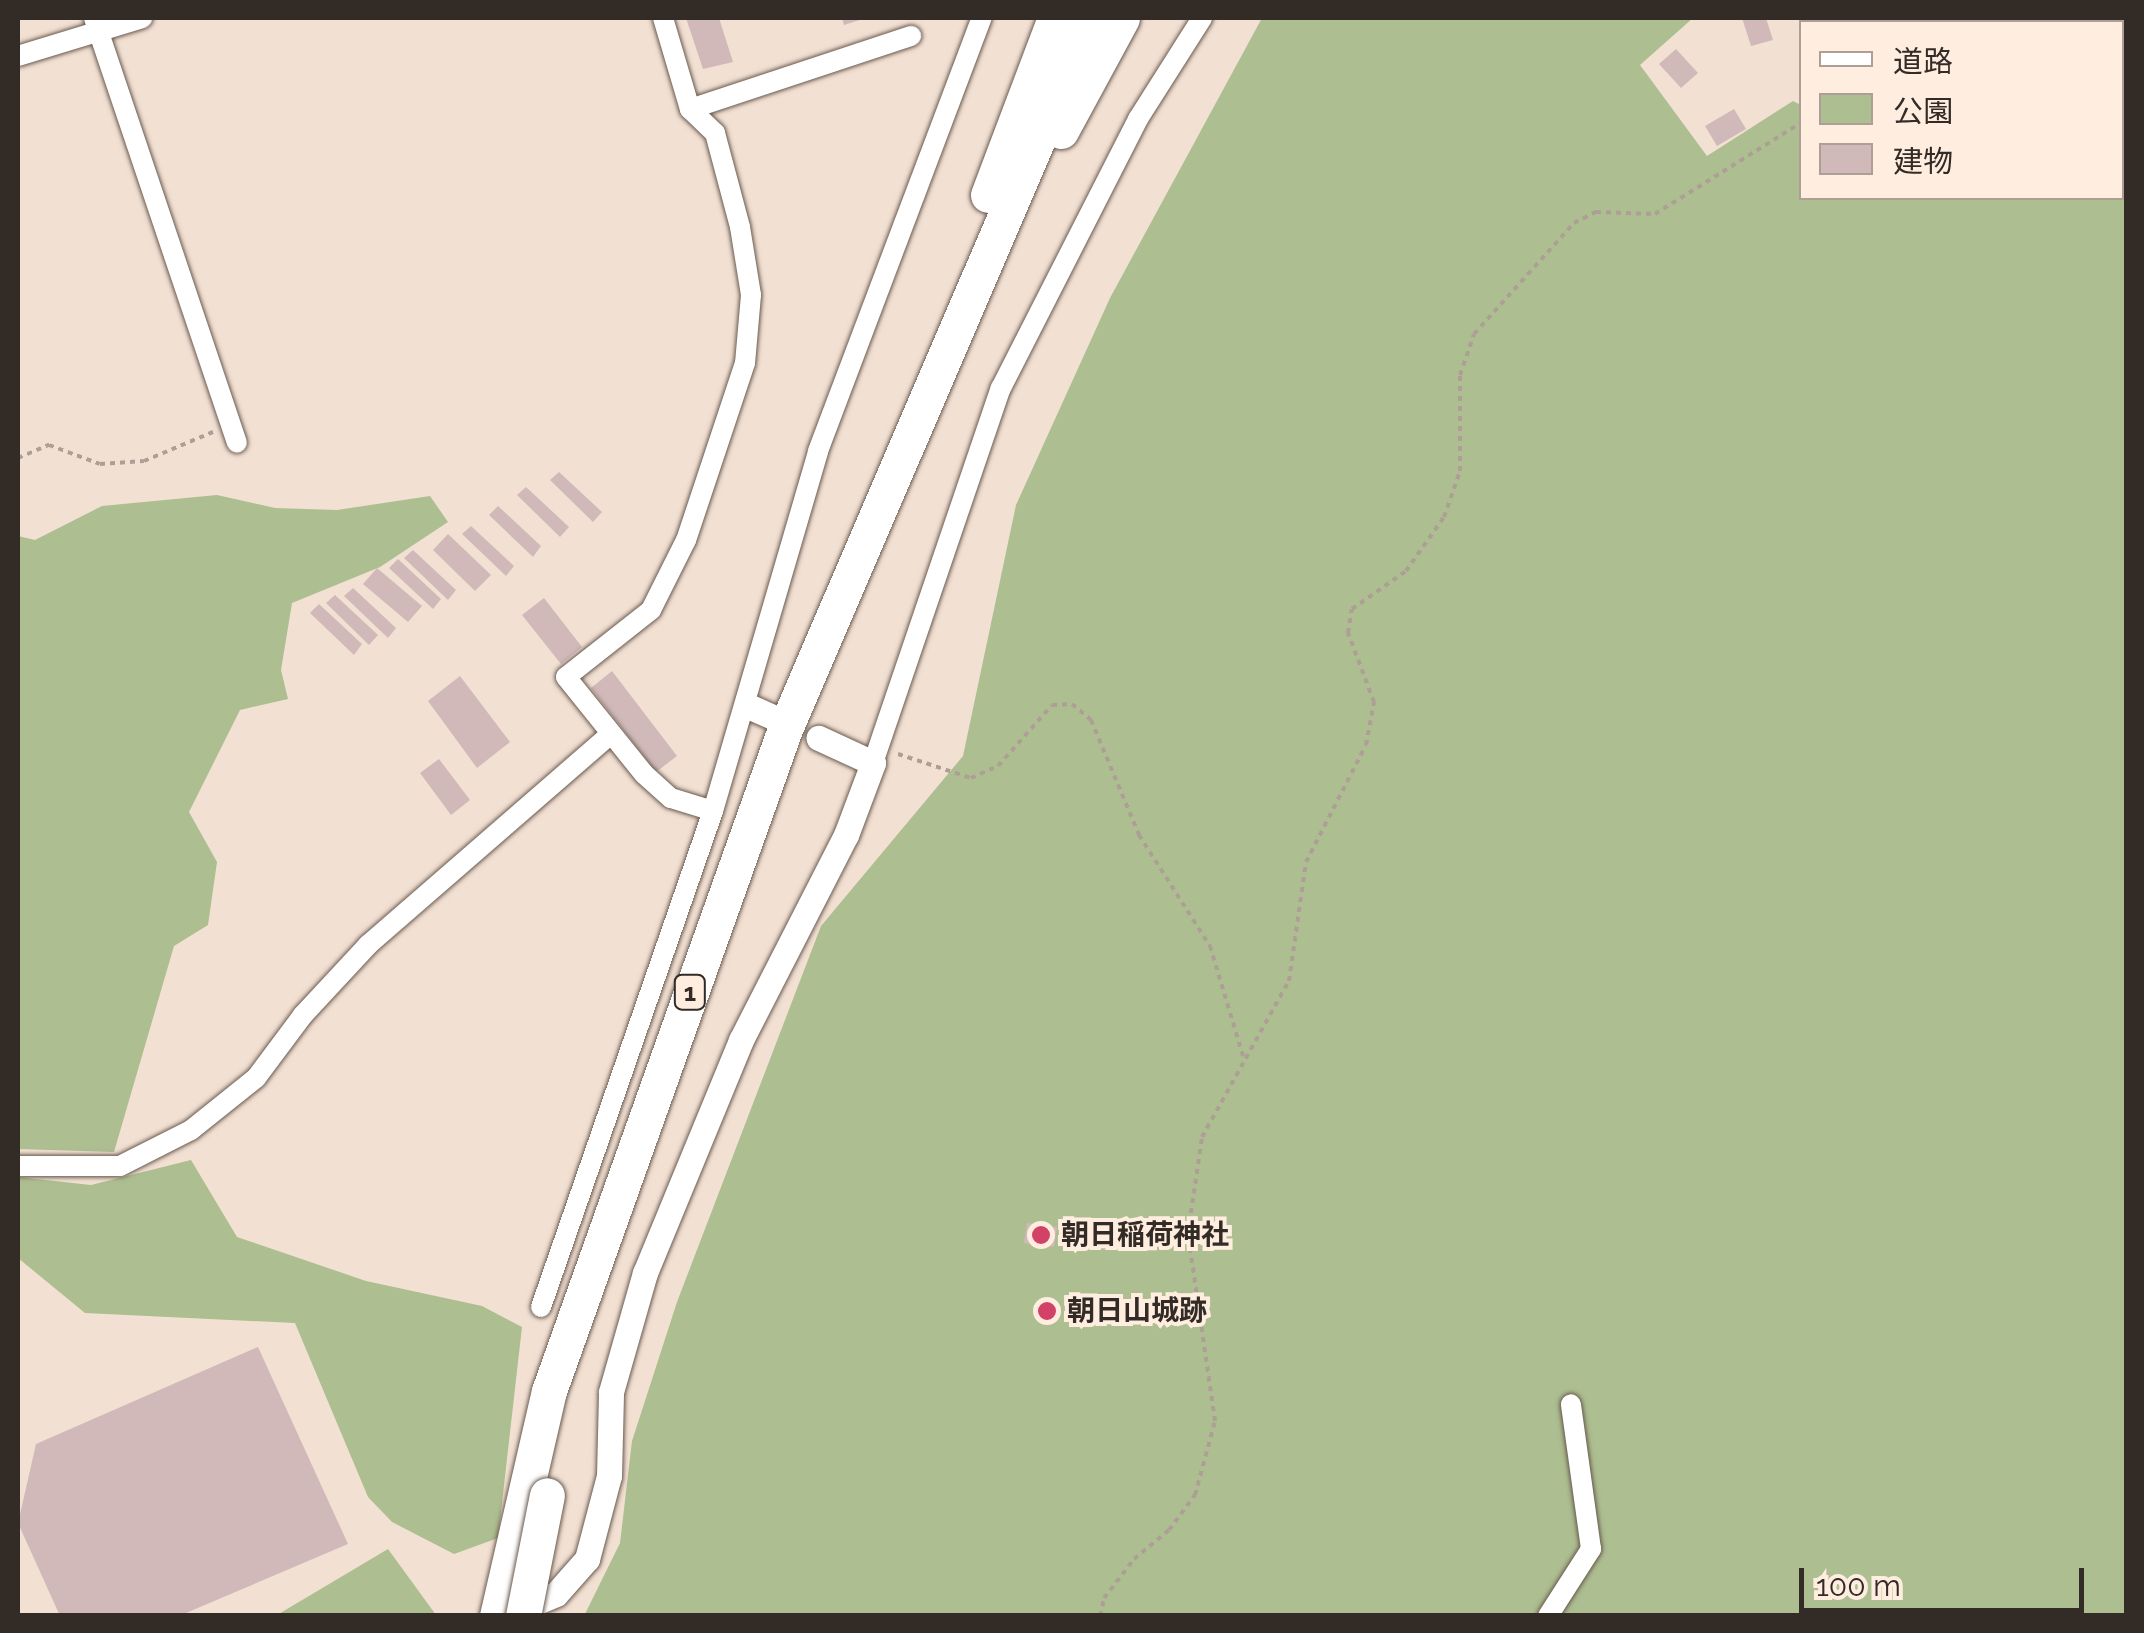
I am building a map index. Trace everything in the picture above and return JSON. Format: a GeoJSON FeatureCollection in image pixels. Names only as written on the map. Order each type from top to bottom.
{"type":"FeatureCollection","features":[{"type":"Feature","properties":{"kind":"highway"},"geometry":{"type":"LineString","coordinates":[[880,508],[928,352],[1054,18]]}},
{"type":"Feature","properties":{"kind":"highway","name":"1"},"geometry":{"type":"LineString","coordinates":[[497,1616],[536,1491],[549,1391],[631,1152],[785,730],[1090,18]]}},
{"type":"Feature","properties":{"kind":"highway"},"geometry":{"type":"LineString","coordinates":[[523,1616],[536,1491],[644,1178],[802,746],[1112,18]]}},
{"type":"Feature","properties":{"kind":"highway"},"geometry":{"type":"LineString","coordinates":[[1060,133],[1122,18]]}},
{"type":"Feature","properties":{"kind":"street"},"geometry":{"type":"LineString","coordinates":[[18,56],[96,24],[142,18]]}},
{"type":"Feature","properties":{"kind":"street"},"geometry":{"type":"LineString","coordinates":[[663,18],[690,109],[714,133],[740,227],[751,295],[745,363],[686,540],[651,610],[566,677],[670,798],[712,811]]}},
{"type":"Feature","properties":{"kind":"street"},"geometry":{"type":"LineString","coordinates":[[541,1307],[748,706],[812,468],[982,18]]}},
{"type":"Feature","properties":{"kind":"street"},"geometry":{"type":"LineString","coordinates":[[507,1616],[556,1594],[587,1559],[609,1476],[611,1392],[646,1273],[742,1040],[846,835],[877,755],[1000,388],[1138,119],[1202,18]]}},
{"type":"Feature","properties":{"kind":"street"},"geometry":{"type":"LineString","coordinates":[[96,24],[235,436]]}},
{"type":"Feature","properties":{"kind":"street"},"geometry":{"type":"LineString","coordinates":[[690,109],[910,36]]}},
{"type":"Feature","properties":{"kind":"street"},"geometry":{"type":"LineString","coordinates":[[748,706],[775,718]]}},
{"type":"Feature","properties":{"kind":"street"},"geometry":{"type":"LineString","coordinates":[[18,1166],[120,1166],[191,1130],[256,1078],[303,1015],[368,945],[612,734]]}},
{"type":"Feature","properties":{"kind":"street"},"geometry":{"type":"LineString","coordinates":[[819,738],[877,755]]}},
{"type":"Feature","properties":{"kind":"street"},"geometry":{"type":"LineString","coordinates":[[1548,1616],[1591,1549],[1570,1404]]}},
{"type":"Feature","properties":{"kind":"path"},"geometry":{"type":"LineString","coordinates":[[1100,1616],[1104,1598],[1134,1559],[1170,1530],[1195,1495],[1215,1421],[1194,1291],[1190,1194],[1202,1136],[1243,1056],[1289,980],[1306,862],[1366,745],[1374,702],[1348,633],[1352,609],[1406,571],[1444,518],[1460,471],[1460,375],[1474,334],[1574,223],[1596,212],[1655,214],[1799,124]]}},
{"type":"Feature","properties":{"kind":"path"},"geometry":{"type":"LineString","coordinates":[[18,458],[49,444],[100,464],[144,462],[196,434],[235,436]]}},
{"type":"Feature","properties":{"kind":"path"},"geometry":{"type":"LineString","coordinates":[[877,755],[971,778],[998,766],[1052,705],[1072,704],[1092,720],[1139,834],[1210,946],[1243,1056]]}},
{"type":"Feature","properties":{"kind":"green space"},"geometry":{"type":"Polygon","coordinates":[[[1262,18],[1693,18],[1640,65],[1707,156],[1793,101],[1799,104],[1799,200],[2124,200],[2126,95],[2126,1615],[584,1616],[620,1543],[632,1441],[677,1302],[821,926],[963,756],[1016,505],[1110,298],[1262,18]]]}},
{"type":"Feature","properties":{"kind":"green space"},"geometry":{"type":"Polygon","coordinates":[[[217,495],[275,508],[337,510],[430,496],[448,522],[380,567],[292,603],[281,670],[288,699],[240,710],[189,812],[217,862],[208,925],[174,946],[114,1152],[18,1149],[18,536],[35,540],[102,506],[217,495]]]}},
{"type":"Feature","properties":{"kind":"green space"},"geometry":{"type":"Polygon","coordinates":[[[191,1160],[237,1237],[366,1281],[482,1306],[522,1327],[498,1538],[454,1554],[392,1522],[368,1497],[295,1323],[85,1313],[18,1258],[18,1177],[91,1185],[191,1160]]]}},
{"type":"Feature","properties":{"kind":"green space"},"geometry":{"type":"Polygon","coordinates":[[[388,1549],[436,1615],[277,1615],[388,1549]]]}},
{"type":"Feature","properties":{"kind":"building"},"geometry":{"type":"Polygon","coordinates":[[[686,18],[719,18],[733,62],[703,69],[686,18]]]}},
{"type":"Feature","properties":{"kind":"building"},"geometry":{"type":"Polygon","coordinates":[[[842,18],[866,18],[844,25],[842,18]]]}},
{"type":"Feature","properties":{"kind":"building"},"geometry":{"type":"Polygon","coordinates":[[[1742,18],[1766,18],[1773,40],[1751,46],[1742,18]]]}},
{"type":"Feature","properties":{"kind":"building"},"geometry":{"type":"Polygon","coordinates":[[[1676,49],[1698,73],[1681,88],[1659,64],[1676,49]]]}},
{"type":"Feature","properties":{"kind":"building"},"geometry":{"type":"Polygon","coordinates":[[[1734,109],[1746,129],[1717,146],[1705,126],[1734,109]]]}},
{"type":"Feature","properties":{"kind":"building"},"geometry":{"type":"Polygon","coordinates":[[[559,472],[602,512],[593,522],[550,480],[559,472]]]}},
{"type":"Feature","properties":{"kind":"building"},"geometry":{"type":"Polygon","coordinates":[[[526,487],[569,527],[560,537],[517,495],[526,487]]]}},
{"type":"Feature","properties":{"kind":"building"},"geometry":{"type":"Polygon","coordinates":[[[498,506],[541,546],[533,557],[489,515],[498,506]]]}},
{"type":"Feature","properties":{"kind":"building"},"geometry":{"type":"Polygon","coordinates":[[[471,526],[514,566],[506,576],[462,534],[471,526]]]}},
{"type":"Feature","properties":{"kind":"building"},"geometry":{"type":"Polygon","coordinates":[[[448,534],[491,575],[475,591],[433,550],[448,534]]]}},
{"type":"Feature","properties":{"kind":"building"},"geometry":{"type":"Polygon","coordinates":[[[413,550],[456,590],[448,600],[404,558],[413,550]]]}},
{"type":"Feature","properties":{"kind":"building"},"geometry":{"type":"Polygon","coordinates":[[[398,559],[441,599],[433,609],[389,568],[398,559]]]}},
{"type":"Feature","properties":{"kind":"building"},"geometry":{"type":"Polygon","coordinates":[[[377,568],[422,606],[408,622],[363,584],[377,568]]]}},
{"type":"Feature","properties":{"kind":"building"},"geometry":{"type":"Polygon","coordinates":[[[353,588],[396,628],[388,638],[344,596],[353,588]]]}},
{"type":"Feature","properties":{"kind":"building"},"geometry":{"type":"Polygon","coordinates":[[[335,595],[378,635],[369,645],[326,603],[335,595]]]}},
{"type":"Feature","properties":{"kind":"building"},"geometry":{"type":"Polygon","coordinates":[[[544,598],[582,647],[561,664],[522,615],[544,598]]]}},
{"type":"Feature","properties":{"kind":"building"},"geometry":{"type":"Polygon","coordinates":[[[319,604],[362,644],[354,655],[310,613],[319,604]]]}},
{"type":"Feature","properties":{"kind":"building"},"geometry":{"type":"Polygon","coordinates":[[[612,671],[677,756],[656,772],[591,688],[612,671]]]}},
{"type":"Feature","properties":{"kind":"building"},"geometry":{"type":"Polygon","coordinates":[[[460,676],[510,742],[477,768],[428,701],[460,676]]]}},
{"type":"Feature","properties":{"kind":"building"},"geometry":{"type":"Polygon","coordinates":[[[439,759],[470,800],[451,815],[420,773],[439,759]]]}},
{"type":"Feature","properties":{"kind":"building","name":"朝日稲荷神社"},"geometry":{"type":"Polygon","coordinates":[[[1027,1223],[1057,1227],[1054,1247],[1024,1243],[1027,1223]]]}},
{"type":"Feature","properties":{"kind":"building"},"geometry":{"type":"Polygon","coordinates":[[[258,1347],[348,1544],[179,1616],[60,1616],[18,1523],[36,1444],[258,1347]]]}},
{"type":"Feature","properties":{"kind":"place","name":"朝日稲荷神社"},"geometry":{"type":"Point","coordinates":[1041,1235]}},
{"type":"Feature","properties":{"kind":"place","name":"朝日山城跡"},"geometry":{"type":"Point","coordinates":[1047,1311]}}]}
